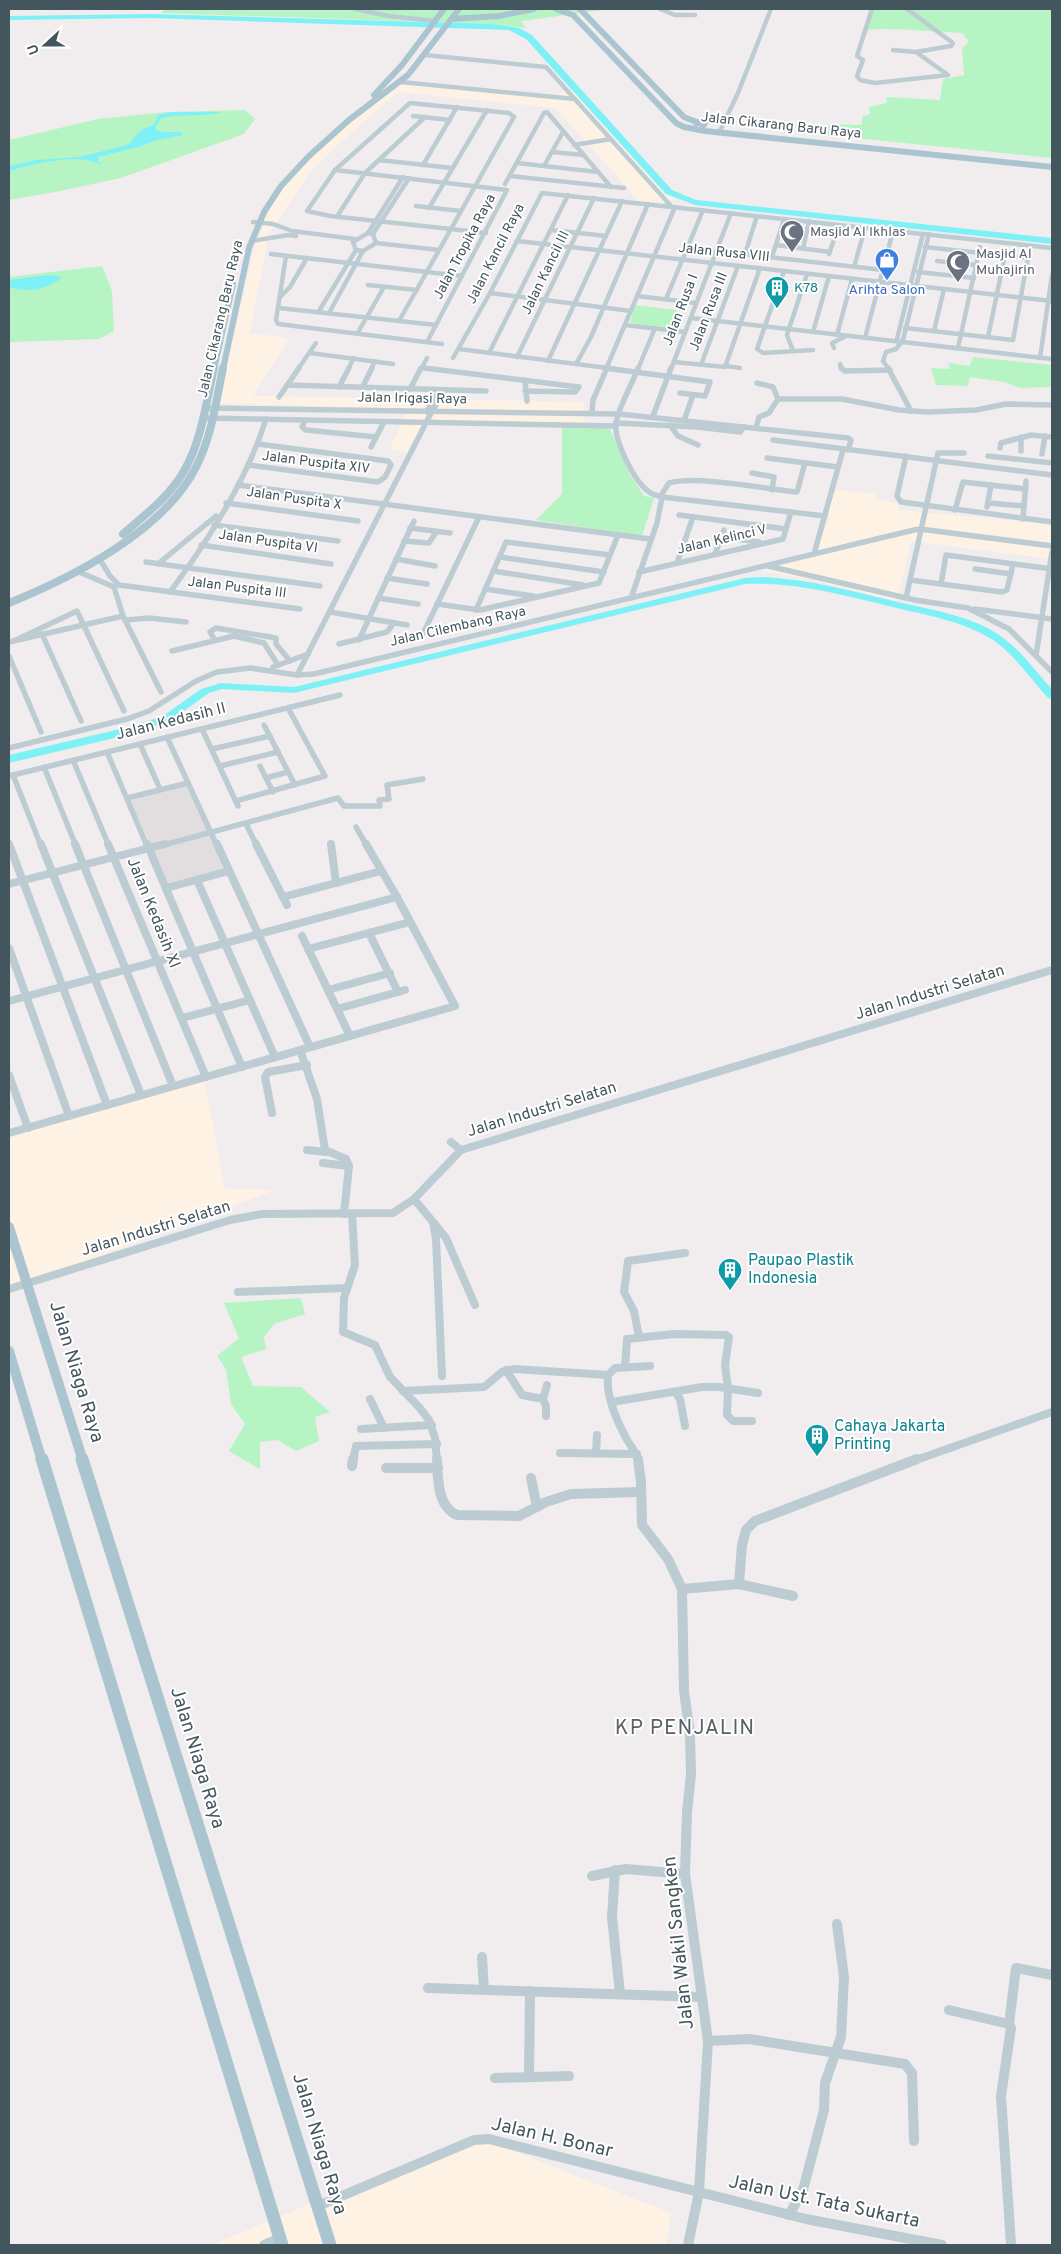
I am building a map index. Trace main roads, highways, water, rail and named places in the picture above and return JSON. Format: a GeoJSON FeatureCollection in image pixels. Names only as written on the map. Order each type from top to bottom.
{"type":"FeatureCollection","features":[{"type":"Feature","properties":{"kind":"main road","name":"Jalan Cikarang Baru Raya"},"geometry":{"type":"LineString","coordinates":[[9,598],[62,573],[127,531],[158,504],[184,472],[197,443],[250,238],[266,199],[297,160],[315,142],[390,80],[444,9]]}},
{"type":"Feature","properties":{"kind":"main road","name":"Jalan Cikarang Baru Raya"},"geometry":{"type":"LineString","coordinates":[[256,223],[281,186],[308,156],[349,120],[401,82],[425,55],[459,9],[464,13],[481,15],[520,9]]}},
{"type":"Feature","properties":{"kind":"main road"},"geometry":{"type":"LineString","coordinates":[[451,20],[499,16],[534,9]]}},
{"type":"Feature","properties":{"kind":"main road","name":"Jalan Cikarang Baru Raya"},"geometry":{"type":"LineString","coordinates":[[556,9],[565,10],[573,14],[676,122],[693,130],[721,130],[1052,161]]}},
{"type":"Feature","properties":{"kind":"main road","name":"Jalan Cikarang Baru Raya"},"geometry":{"type":"LineString","coordinates":[[580,9],[684,117],[693,122],[721,130],[1052,167]]}},
{"type":"Feature","properties":{"kind":"main road"},"geometry":{"type":"LineString","coordinates":[[693,122],[712,122],[728,118]]}},
{"type":"Feature","properties":{"kind":"main road","name":"Jalan Cikarang Baru Raya"},"geometry":{"type":"LineString","coordinates":[[9,603],[78,571],[131,536],[166,506],[192,473],[206,445],[211,427],[250,238]]}},
{"type":"Feature","properties":{"kind":"main road"},"geometry":{"type":"LineString","coordinates":[[202,422],[211,427]]}},
{"type":"Feature","properties":{"kind":"main road","name":"Jalan Niaga Raya"},"geometry":{"type":"LineString","coordinates":[[9,1227],[330,2245]]}},
{"type":"Feature","properties":{"kind":"main road"},"geometry":{"type":"LineString","coordinates":[[9,1351],[281,2242]]}},
{"type":"Feature","properties":{"kind":"water"},"geometry":{"type":"Polygon","coordinates":[[[172,112],[221,112],[207,115],[165,117],[160,120],[155,129],[161,132],[181,132],[183,135],[157,140],[142,146],[98,157],[98,162],[102,163],[99,164],[79,159],[42,163],[9,171],[9,166],[37,160],[79,157],[127,145],[141,131],[150,127],[158,115],[172,112]]]}},
{"type":"Feature","properties":{"kind":"water"},"geometry":{"type":"Polygon","coordinates":[[[49,275],[59,276],[61,279],[49,286],[30,290],[9,287],[9,280],[49,275]]]}},
{"type":"Feature","properties":{"kind":"waterway"},"geometry":{"type":"LineString","coordinates":[[9,18],[151,16],[509,28],[529,37],[669,192],[695,202],[1052,241]]}},
{"type":"Feature","properties":{"kind":"waterway"},"geometry":{"type":"LineString","coordinates":[[9,759],[136,729],[167,718],[205,691],[221,686],[294,690],[745,581],[781,581],[817,586],[972,625],[1005,644],[1052,696]]}},
{"type":"Feature","properties":{"kind":"place","name":"Masjid Al Ikhlas"},"geometry":{"type":"Point","coordinates":[792,253]}},
{"type":"Feature","properties":{"kind":"place","name":"Arihta Salon"},"geometry":{"type":"Point","coordinates":[887,281]}},
{"type":"Feature","properties":{"kind":"place","name":"Masjid Al Muhajirin"},"geometry":{"type":"Point","coordinates":[958,283]}},
{"type":"Feature","properties":{"kind":"place","name":"K78"},"geometry":{"type":"Point","coordinates":[777,309]}},
{"type":"Feature","properties":{"kind":"place","name":"Paupao Plastik Indonesia"},"geometry":{"type":"Point","coordinates":[730,1291]}},
{"type":"Feature","properties":{"kind":"place","name":"Cahaya Jakarta Printing"},"geometry":{"type":"Point","coordinates":[817,1457]}},
{"type":"Feature","properties":{"kind":"district","name":"KP PENJALIN"},"geometry":{"type":"Point","coordinates":[685,1728]}}]}
